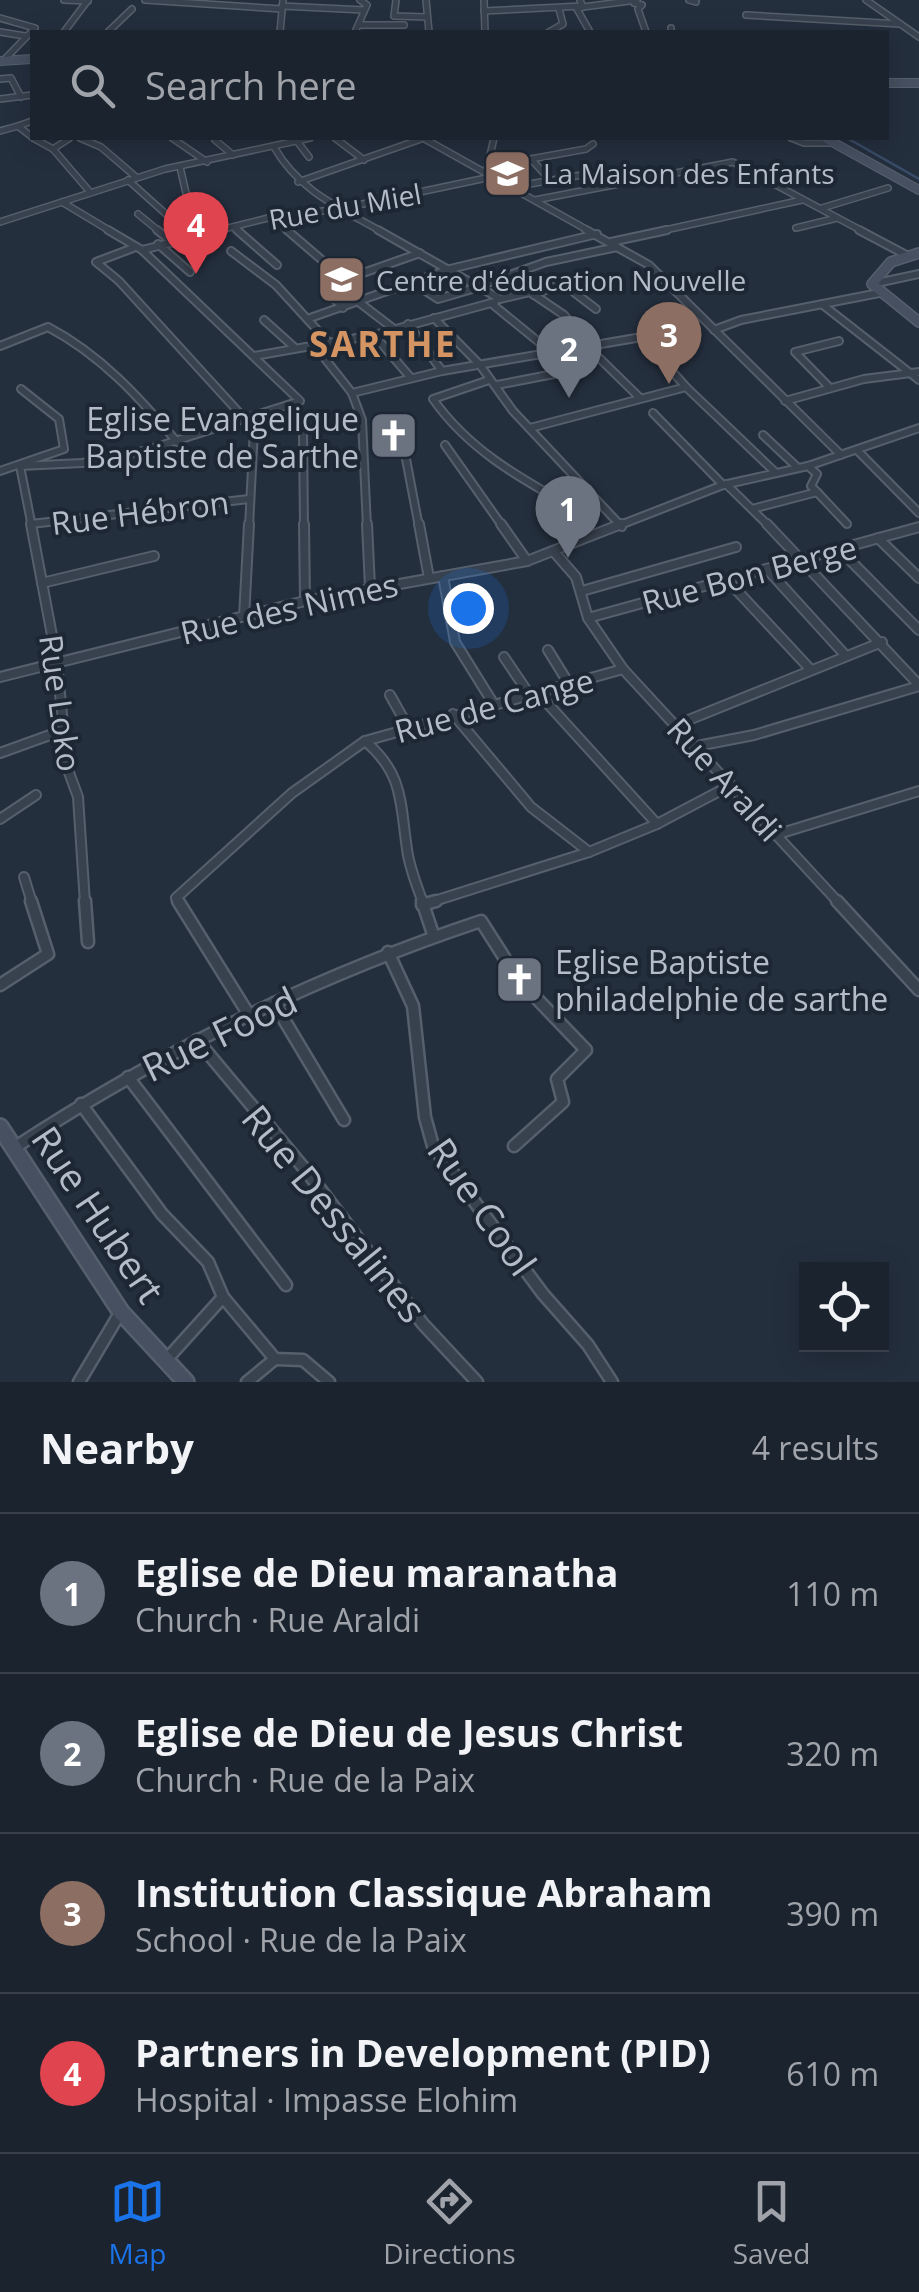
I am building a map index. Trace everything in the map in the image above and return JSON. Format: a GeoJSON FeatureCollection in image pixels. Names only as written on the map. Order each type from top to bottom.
{"type":"FeatureCollection","features":[{"type":"Feature","properties":{"kind":"street"},"geometry":{"type":"LineString","coordinates":[[64,0],[88,0]]}},
{"type":"Feature","properties":{"kind":"street"},"geometry":{"type":"LineString","coordinates":[[66,30],[88,0]]}},
{"type":"Feature","properties":{"kind":"street"},"geometry":{"type":"LineString","coordinates":[[145,0],[364,10]]}},
{"type":"Feature","properties":{"kind":"street"},"geometry":{"type":"LineString","coordinates":[[356,30],[366,4],[360,0]]}},
{"type":"Feature","properties":{"kind":"street"},"geometry":{"type":"LineString","coordinates":[[396,0],[394,16],[427,17]]}},
{"type":"Feature","properties":{"kind":"street"},"geometry":{"type":"LineString","coordinates":[[426,0],[429,30]]}},
{"type":"Feature","properties":{"kind":"street"},"geometry":{"type":"LineString","coordinates":[[484,0],[485,30]]}},
{"type":"Feature","properties":{"kind":"street"},"geometry":{"type":"LineString","coordinates":[[866,0],[919,37]]}},
{"type":"Feature","properties":{"kind":"street"},"geometry":{"type":"LineString","coordinates":[[484,11],[635,1],[642,5],[638,8],[645,30]]}},
{"type":"Feature","properties":{"kind":"street"},"geometry":{"type":"LineString","coordinates":[[582,4],[577,9],[589,30]]}},
{"type":"Feature","properties":{"kind":"street"},"geometry":{"type":"LineString","coordinates":[[280,30],[282,5]]}},
{"type":"Feature","properties":{"kind":"street"},"geometry":{"type":"LineString","coordinates":[[110,30],[132,9]]}},
{"type":"Feature","properties":{"kind":"street"},"geometry":{"type":"LineString","coordinates":[[553,30],[564,24],[559,9]]}},
{"type":"Feature","properties":{"kind":"street"},"geometry":{"type":"LineString","coordinates":[[746,15],[900,24]]}},
{"type":"Feature","properties":{"kind":"street"},"geometry":{"type":"LineString","coordinates":[[0,18],[34,27],[31,30]]}},
{"type":"Feature","properties":{"kind":"street"},"geometry":{"type":"LineString","coordinates":[[359,25],[404,24]]}},
{"type":"Feature","properties":{"kind":"street"},"geometry":{"type":"LineString","coordinates":[[2,61],[30,31]]}},
{"type":"Feature","properties":{"kind":"street"},"geometry":{"type":"LineString","coordinates":[[0,32],[25,36]]}},
{"type":"Feature","properties":{"kind":"street"},"geometry":{"type":"LineString","coordinates":[[2,61],[30,59]]}},
{"type":"Feature","properties":{"kind":"street"},"geometry":{"type":"LineString","coordinates":[[0,79],[11,78],[21,97]]}},
{"type":"Feature","properties":{"kind":"street"},"geometry":{"type":"LineString","coordinates":[[889,82],[919,83]]}},
{"type":"Feature","properties":{"kind":"street"},"geometry":{"type":"LineString","coordinates":[[0,99],[30,95]]}},
{"type":"Feature","properties":{"kind":"street"},"geometry":{"type":"LineString","coordinates":[[0,131],[30,121]]}},
{"type":"Feature","properties":{"kind":"street"},"geometry":{"type":"LineString","coordinates":[[18,126],[30,135]]}},
{"type":"Feature","properties":{"kind":"street"},"geometry":{"type":"LineString","coordinates":[[38,140],[52,148],[90,192]]}},
{"type":"Feature","properties":{"kind":"street"},"geometry":{"type":"LineString","coordinates":[[52,148],[66,140]]}},
{"type":"Feature","properties":{"kind":"street"},"geometry":{"type":"LineString","coordinates":[[85,140],[101,147],[190,236]]}},
{"type":"Feature","properties":{"kind":"street"},"geometry":{"type":"LineString","coordinates":[[175,140],[207,162]]}},
{"type":"Feature","properties":{"kind":"street"},"geometry":{"type":"LineString","coordinates":[[215,140],[232,155]]}},
{"type":"Feature","properties":{"kind":"street"},"geometry":{"type":"LineString","coordinates":[[257,140],[266,148]]}},
{"type":"Feature","properties":{"kind":"street"},"geometry":{"type":"LineString","coordinates":[[0,222],[132,179],[301,140]]}},
{"type":"Feature","properties":{"kind":"street"},"geometry":{"type":"LineString","coordinates":[[339,140],[364,160]]}},
{"type":"Feature","properties":{"kind":"street"},"geometry":{"type":"LineString","coordinates":[[298,182],[419,140]]}},
{"type":"Feature","properties":{"kind":"street"},"geometry":{"type":"LineString","coordinates":[[427,140],[649,265],[840,455]]}},
{"type":"Feature","properties":{"kind":"street"},"geometry":{"type":"LineString","coordinates":[[488,175],[494,140]]}},
{"type":"Feature","properties":{"kind":"street"},"geometry":{"type":"LineString","coordinates":[[796,140],[835,143]]}},
{"type":"Feature","properties":{"kind":"street"},"geometry":{"type":"LineString","coordinates":[[829,140],[919,190]]}},
{"type":"Feature","properties":{"kind":"street"},"geometry":{"type":"LineString","coordinates":[[297,141],[309,158]]}},
{"type":"Feature","properties":{"kind":"street"},"geometry":{"type":"LineString","coordinates":[[551,180],[531,159],[586,150],[593,144]]}},
{"type":"Feature","properties":{"kind":"street"},"geometry":{"type":"LineString","coordinates":[[274,147],[298,182],[500,299]]}},
{"type":"Feature","properties":{"kind":"street"},"geometry":{"type":"LineString","coordinates":[[536,200],[733,162],[908,256]]}},
{"type":"Feature","properties":{"kind":"street"},"geometry":{"type":"LineString","coordinates":[[180,166],[186,193],[199,212]]}},
{"type":"Feature","properties":{"kind":"street"},"geometry":{"type":"LineString","coordinates":[[512,188],[605,170]]}},
{"type":"Feature","properties":{"kind":"street","name":"Rue du Miel"},"geometry":{"type":"LineString","coordinates":[[249,420],[184,355],[119,280],[96,262],[272,217],[339,209],[488,175]]}},
{"type":"Feature","properties":{"kind":"street"},"geometry":{"type":"LineString","coordinates":[[822,208],[888,188]]}},
{"type":"Feature","properties":{"kind":"street"},"geometry":{"type":"LineString","coordinates":[[415,284],[438,299],[546,262],[804,200]]}},
{"type":"Feature","properties":{"kind":"street"},"geometry":{"type":"LineString","coordinates":[[20,466],[54,467],[177,442],[300,401],[138,249],[62,202]]}},
{"type":"Feature","properties":{"kind":"street"},"geometry":{"type":"LineString","coordinates":[[138,214],[171,241]]}},
{"type":"Feature","properties":{"kind":"street"},"geometry":{"type":"LineString","coordinates":[[272,217],[344,279]]}},
{"type":"Feature","properties":{"kind":"street"},"geometry":{"type":"LineString","coordinates":[[796,228],[838,218]]}},
{"type":"Feature","properties":{"kind":"street"},"geometry":{"type":"LineString","coordinates":[[234,226],[277,266]]}},
{"type":"Feature","properties":{"kind":"street"},"geometry":{"type":"LineString","coordinates":[[310,318],[450,269],[597,234]]}},
{"type":"Feature","properties":{"kind":"street"},"geometry":{"type":"LineString","coordinates":[[158,244],[190,272]]}},
{"type":"Feature","properties":{"kind":"street"},"geometry":{"type":"LineString","coordinates":[[231,251],[310,318],[330,344]]}},
{"type":"Feature","properties":{"kind":"street"},"geometry":{"type":"LineString","coordinates":[[343,308],[322,288],[420,253]]}},
{"type":"Feature","properties":{"kind":"street"},"geometry":{"type":"LineString","coordinates":[[872,284],[880,271],[919,253]]}},
{"type":"Feature","properties":{"kind":"street"},"geometry":{"type":"LineString","coordinates":[[872,284],[919,274]]}},
{"type":"Feature","properties":{"kind":"street"},"geometry":{"type":"LineString","coordinates":[[534,295],[562,283],[596,309]]}},
{"type":"Feature","properties":{"kind":"street"},"geometry":{"type":"LineString","coordinates":[[872,284],[919,322]]}},
{"type":"Feature","properties":{"kind":"street"},"geometry":{"type":"LineString","coordinates":[[254,356],[374,335],[524,292],[534,295],[577,327],[590,347],[640,398]]}},
{"type":"Feature","properties":{"kind":"street"},"geometry":{"type":"LineString","coordinates":[[714,330],[879,293]]}},
{"type":"Feature","properties":{"kind":"street"},"geometry":{"type":"LineString","coordinates":[[360,303],[394,329]]}},
{"type":"Feature","properties":{"kind":"street"},"geometry":{"type":"LineString","coordinates":[[492,303],[550,352]]}},
{"type":"Feature","properties":{"kind":"street"},"geometry":{"type":"LineString","coordinates":[[823,304],[919,380]]}},
{"type":"Feature","properties":{"kind":"street"},"geometry":{"type":"LineString","coordinates":[[434,318],[622,527]]}},
{"type":"Feature","properties":{"kind":"street"},"geometry":{"type":"LineString","coordinates":[[264,320],[295,348]]}},
{"type":"Feature","properties":{"kind":"street"},"geometry":{"type":"LineString","coordinates":[[408,324],[442,371]]}},
{"type":"Feature","properties":{"kind":"street"},"geometry":{"type":"LineString","coordinates":[[0,346],[48,327],[59,332],[106,366],[177,442]]}},
{"type":"Feature","properties":{"kind":"street"},"geometry":{"type":"LineString","coordinates":[[374,335],[411,378]]}},
{"type":"Feature","properties":{"kind":"street"},"geometry":{"type":"LineString","coordinates":[[352,393],[442,371],[642,337],[686,387],[776,472]]}},
{"type":"Feature","properties":{"kind":"street"},"geometry":{"type":"LineString","coordinates":[[829,387],[795,352],[840,341]]}},
{"type":"Feature","properties":{"kind":"street"},"geometry":{"type":"LineString","coordinates":[[315,346],[352,393],[362,420],[370,587]]}},
{"type":"Feature","properties":{"kind":"street"},"geometry":{"type":"LineString","coordinates":[[785,401],[829,387],[919,372]]}},
{"type":"Feature","properties":{"kind":"street"},"geometry":{"type":"LineString","coordinates":[[432,399],[493,382],[559,373]]}},
{"type":"Feature","properties":{"kind":"street"},"geometry":{"type":"LineString","coordinates":[[530,428],[686,387]]}},
{"type":"Feature","properties":{"kind":"street"},"geometry":{"type":"LineString","coordinates":[[0,471],[64,449],[59,419],[21,389]]}},
{"type":"Feature","properties":{"kind":"street"},"geometry":{"type":"LineString","coordinates":[[424,390],[470,445],[570,506],[596,500]]}},
{"type":"Feature","properties":{"kind":"street"},"geometry":{"type":"LineString","coordinates":[[652,414],[802,558],[919,686],[754,734],[697,746]]}},
{"type":"Feature","properties":{"kind":"street"},"geometry":{"type":"LineString","coordinates":[[244,617],[254,430],[249,420]]}},
{"type":"Feature","properties":{"kind":"street","name":"Rue des Nimes"},"geometry":{"type":"LineString","coordinates":[[0,677],[305,601],[528,561],[724,485],[808,466],[919,428]]}},
{"type":"Feature","properties":{"kind":"street"},"geometry":{"type":"LineString","coordinates":[[254,430],[303,430],[305,601]]}},
{"type":"Feature","properties":{"kind":"street"},"geometry":{"type":"LineString","coordinates":[[763,435],[798,468]]}},
{"type":"Feature","properties":{"kind":"street"},"geometry":{"type":"LineString","coordinates":[[402,438],[429,578]]}},
{"type":"Feature","properties":{"kind":"street"},"geometry":{"type":"LineString","coordinates":[[445,445],[528,561]]}},
{"type":"Feature","properties":{"kind":"street"},"geometry":{"type":"LineString","coordinates":[[857,450],[919,513]]}},
{"type":"Feature","properties":{"kind":"street","name":"Rue Loko"},"geometry":{"type":"LineString","coordinates":[[20,466],[57,662],[67,767],[78,797],[88,942]]}},
{"type":"Feature","properties":{"kind":"street"},"geometry":{"type":"LineString","coordinates":[[808,466],[817,474],[811,486],[847,524]]}},
{"type":"Feature","properties":{"kind":"street"},"geometry":{"type":"LineString","coordinates":[[752,509],[817,492]]}},
{"type":"Feature","properties":{"kind":"street","name":"Rue Hébron"},"geometry":{"type":"LineString","coordinates":[[31,524],[249,499]]}},
{"type":"Feature","properties":{"kind":"street","name":"Rue Bon Berge"},"geometry":{"type":"LineString","coordinates":[[588,618],[730,582],[914,528]]}},
{"type":"Feature","properties":{"kind":"street"},"geometry":{"type":"LineString","coordinates":[[878,538],[919,578]]}},
{"type":"Feature","properties":{"kind":"street"},"geometry":{"type":"LineString","coordinates":[[582,591],[736,547]]}},
{"type":"Feature","properties":{"kind":"street"},"geometry":{"type":"LineString","coordinates":[[839,549],[919,630]]}},
{"type":"Feature","properties":{"kind":"street","name":"Rue Araldi"},"geometry":{"type":"LineString","coordinates":[[555,553],[576,577],[588,618],[623,670],[919,990]]}},
{"type":"Feature","properties":{"kind":"street"},"geometry":{"type":"LineString","coordinates":[[42,582],[154,556]]}},
{"type":"Feature","properties":{"kind":"street"},"geometry":{"type":"LineString","coordinates":[[767,569],[846,656]]}},
{"type":"Feature","properties":{"kind":"street"},"geometry":{"type":"LineString","coordinates":[[444,576],[455,642],[494,703]]}},
{"type":"Feature","properties":{"kind":"street"},"geometry":{"type":"LineString","coordinates":[[730,582],[811,670]]}},
{"type":"Feature","properties":{"kind":"street"},"geometry":{"type":"LineString","coordinates":[[680,729],[680,723],[706,710],[882,642]]}},
{"type":"Feature","properties":{"kind":"street"},"geometry":{"type":"LineString","coordinates":[[548,650],[569,684]]}},
{"type":"Feature","properties":{"kind":"street"},"geometry":{"type":"LineString","coordinates":[[504,657],[657,824]]}},
{"type":"Feature","properties":{"kind":"street","name":"Rue de Cange"},"geometry":{"type":"LineString","coordinates":[[249,1015],[176,898],[292,793],[365,741],[623,670]]}},
{"type":"Feature","properties":{"kind":"street"},"geometry":{"type":"LineString","coordinates":[[390,694],[408,727]]}},
{"type":"Feature","properties":{"kind":"street"},"geometry":{"type":"LineString","coordinates":[[454,714],[514,792],[563,838],[589,852]]}},
{"type":"Feature","properties":{"kind":"street"},"geometry":{"type":"LineString","coordinates":[[0,753],[61,732]]}},
{"type":"Feature","properties":{"kind":"street"},"geometry":{"type":"LineString","coordinates":[[365,741],[377,751],[400,788],[407,854],[433,934]]}},
{"type":"Feature","properties":{"kind":"street"},"geometry":{"type":"LineString","coordinates":[[422,905],[589,852],[657,824],[732,785]]}},
{"type":"Feature","properties":{"kind":"street"},"geometry":{"type":"LineString","coordinates":[[775,835],[919,790]]}},
{"type":"Feature","properties":{"kind":"street"},"geometry":{"type":"LineString","coordinates":[[0,819],[36,795]]}},
{"type":"Feature","properties":{"kind":"street"},"geometry":{"type":"LineString","coordinates":[[0,984],[45,960],[48,954],[24,877]]}},
{"type":"Feature","properties":{"kind":"street","name":"Rue Food"},"geometry":{"type":"LineString","coordinates":[[14,1148],[128,1077],[274,1002],[433,934],[481,921],[518,979],[586,1050],[557,1078],[563,1102],[514,1146]]}},
{"type":"Feature","properties":{"kind":"street","name":"Rue Cool"},"geometry":{"type":"LineString","coordinates":[[388,952],[413,1006],[425,1117],[433,1146],[544,1294],[588,1345],[612,1382]]}},
{"type":"Feature","properties":{"kind":"street"},"geometry":{"type":"LineString","coordinates":[[274,1002],[344,1120]]}},
{"type":"Feature","properties":{"kind":"street","name":"Rue Dessalines"},"geometry":{"type":"LineString","coordinates":[[197,1040],[308,1174],[423,1324],[477,1382]]}},
{"type":"Feature","properties":{"kind":"street"},"geometry":{"type":"LineString","coordinates":[[128,1077],[286,1286]]}},
{"type":"Feature","properties":{"kind":"street"},"geometry":{"type":"LineString","coordinates":[[80,1104],[162,1214],[208,1262],[224,1297],[275,1359]]}},
{"type":"Feature","properties":{"kind":"street","name":"Rue Hubert"},"geometry":{"type":"LineString","coordinates":[[0,1127],[121,1312],[186,1382]]}},
{"type":"Feature","properties":{"kind":"street"},"geometry":{"type":"LineString","coordinates":[[167,1358],[224,1297]]}},
{"type":"Feature","properties":{"kind":"street"},"geometry":{"type":"LineString","coordinates":[[79,1382],[121,1312]]}},
{"type":"Feature","properties":{"kind":"street"},"geometry":{"type":"LineString","coordinates":[[247,1382],[275,1359],[303,1360],[329,1382]]}},
{"type":"Feature","properties":{"kind":"waterway"},"geometry":{"type":"LineString","coordinates":[[837,140],[849,147]]}},
{"type":"Feature","properties":{"kind":"waterway"},"geometry":{"type":"LineString","coordinates":[[851,140],[919,179]]}},
{"type":"Feature","properties":{"kind":"place","name":"La Maison des Enfants"},"geometry":{"type":"Point","coordinates":[508,173]}},
{"type":"Feature","properties":{"kind":"place","name":"Partners in Development (PID)"},"geometry":{"type":"Point","coordinates":[196,274]}},
{"type":"Feature","properties":{"kind":"place","name":"Centre d'éducation Nouvelle"},"geometry":{"type":"Point","coordinates":[341,280]}},
{"type":"Feature","properties":{"kind":"place","name":"Institution Classique Abraham"},"geometry":{"type":"Point","coordinates":[669,384]}},
{"type":"Feature","properties":{"kind":"place","name":"Eglise de Dieu de Jesus Christ"},"geometry":{"type":"Point","coordinates":[569,398]}},
{"type":"Feature","properties":{"kind":"place","name":"Eglise Evangelique Baptiste de Sarthe"},"geometry":{"type":"Point","coordinates":[394,436]}},
{"type":"Feature","properties":{"kind":"place","name":"Eglise de Dieu maranatha"},"geometry":{"type":"Point","coordinates":[568,558]}},
{"type":"Feature","properties":{"kind":"place","name":"Eglise Baptiste philadelphie de sarthe"},"geometry":{"type":"Point","coordinates":[520,979]}},
{"type":"Feature","properties":{"kind":"district","name":"SARTHE"},"geometry":{"type":"Point","coordinates":[383,343]}}]}
